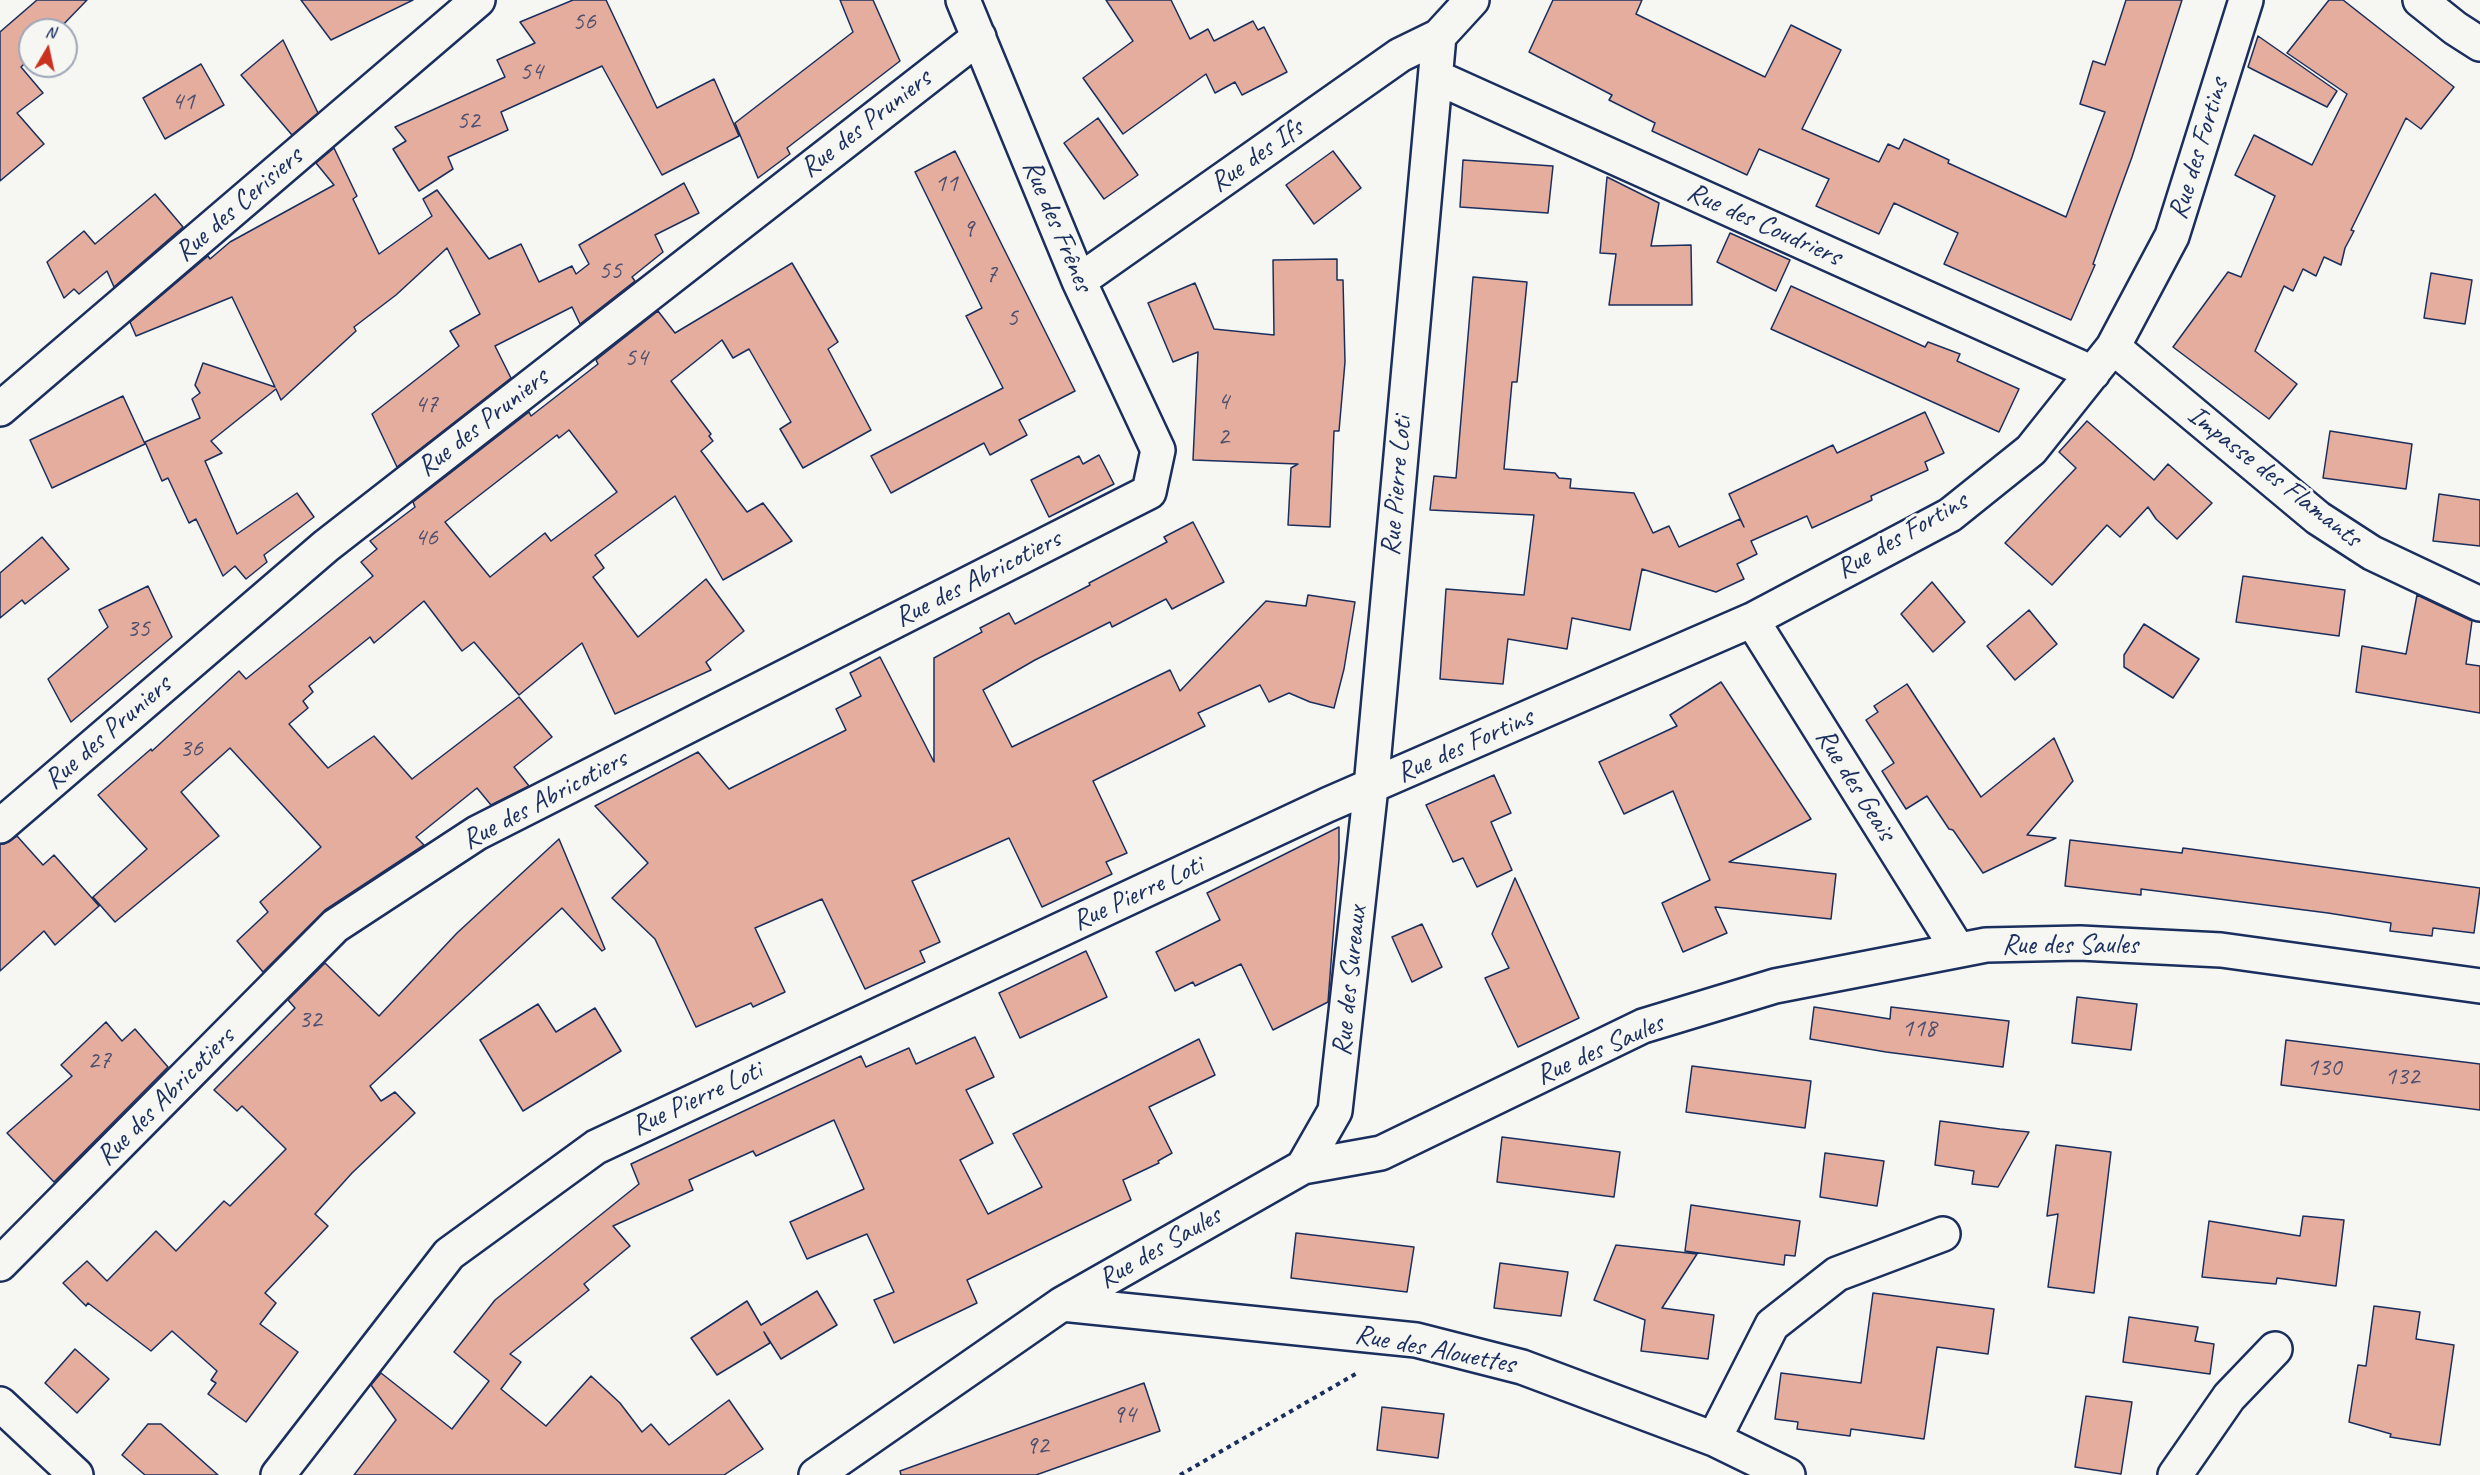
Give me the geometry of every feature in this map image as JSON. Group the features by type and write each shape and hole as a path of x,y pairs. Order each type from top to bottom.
{"street":[{"name":"Rue des Cerisiers","path":"0,409 478,0"},
{"name":"Rue des Frênes","path":"963,0 1079,281 1158,450"},
{"path":"1439,36 1472,0"},
{"name":"Rue des Fortins","path":"1371,787 1752,620 1950,515 2031,450 2113,347 2172,236 2246,0"},
{"path":"2420,0 2455,28 2480,44"},
{"name":"Rue Pierre Loti","path":"278,1475 449,1254 596,1147 1316,810 1371,787 1439,36"},
{"name":"Rue des Ifs","path":"1079,281 1400,55 1439,36"},
{"name":"Rue des Pruniers","path":"0,826 326,546 979,37"},
{"name":"Rue des Coudriers","path":"1436,77 2092,373"},
{"name":"Impasse des Flamants","path":"2113,347 2318,518 2372,553 2480,604"},
{"name":"Rue des Abricotiers","path":"0,1264 335,926 477,833 1149,492 1158,450"},
{"name":"Rue des Geais","path":"1752,620 1958,950"},
{"name":"Rue des Sureaux","path":"1303,1167 1335,1111 1371,787"},
{"name":"Rue des Saules","path":"816,1475 1062,1304 1303,1167 1381,1152 1643,1026 1775,986 1986,945 2080,943 2221,950 2480,986"},
{"path":"1714,1439 1772,1325 1837,1274 1943,1234"},
{"name":"Rue des Alouettes","path":"1062,1304 1416,1340 1522,1366 1714,1439 1788,1475"},
{"path":"2175,1475 2229,1398 2275,1349"},
{"path":"0,1404 76,1475"}],"path":[{"path":"1180,1475 1364,1370"}],"building":[{"path":"37,0 87,0 70,18 18,18 18,78 30,78 43,93 17,113 44,144 0,181 0,32"},
{"path":"301,0 413,0 331,40"},
{"path":"573,0 606,0 657,108 714,79 739,136 662,175 602,66 501,112 508,130 448,157 453,169 419,191 393,149 406,141 395,127 505,77 497,60 535,43 520,22"},
{"path":"840,0 873,0 900,61 787,148 790,154 758,178 735,123 853,32"},
{"path":"1106,0 1171,0 1190,39 1208,29 1214,41 1253,21 1258,30 1264,27 1287,72 1242,95 1235,82 1215,93 1206,74 1123,134 1083,78 1133,41"},
{"path":"1553,0 1642,0 1636,14 1765,77 1791,25 1841,50 1802,129 1879,162 1888,144 1899,149 1904,139 1949,160 1948,163 2066,217 2105,112 2080,104 2093,61 2105,65 2126,0 2182,0 2132,157 2093,264 2095,265 2071,320 1944,264 1958,233 1894,203 1879,234 1816,206 1829,179 1759,149 1747,175 1652,131 1655,123 1609,100 1612,95 1529,52"},
{"path":"2329,0 2343,0 2454,87 2421,129 2406,118 2351,230 2354,231 2345,248 2341,265 2324,257 2316,276 2303,269 2293,291 2284,286 2255,351 2297,384 2269,419 2173,347 2228,272 2241,277 2275,196 2235,175 2254,135 2312,165 2347,94 2287,53"},
{"path":"2258,36 2337,91 2327,107 2248,67"},
{"path":"283,40 318,113 292,135 241,75"},
{"path":"201,64 224,105 165,139 143,98"},
{"path":"1098,118 1138,175 1104,199 1064,143"},
{"path":"334,148 357,196 353,199 379,254 432,216 423,199 437,190 489,259 521,244 539,282 572,266 576,274 589,264 579,245 684,183 699,213 655,235 663,252 632,277 635,281 580,324 572,307 495,346 511,378 397,467 372,414 459,346 450,331 480,314 447,248 396,295 354,327 356,331 281,400 276,389 211,441 222,453 205,461 237,534 297,493 314,517 264,555 267,562 246,579 235,566 223,576 196,519 189,523 168,478 162,481 145,442 200,418 192,399 200,393 195,385 203,363 275,387 232,297 136,336 130,322 208,256 210,259 230,242 334,185 316,163"},
{"path":"955,151 1075,391 1019,420 1027,435 990,455 984,443 891,493 871,456 1003,388 966,316 982,308 915,172"},
{"path":"1333,151 1361,188 1314,224 1286,185"},
{"path":"1463,160 1553,166 1548,213 1460,207"},
{"path":"1607,177 1659,203 1651,246 1691,245 1692,305 1609,305 1616,254 1600,253"},
{"path":"155,194 183,227 114,287 107,271 79,294 74,289 64,298 47,262 84,231 95,244"},
{"path":"1730,233 1790,260 1776,291 1717,262"},
{"path":"1337,259 1337,280 1343,280 1345,362 1339,431 1334,431 1330,527 1288,525 1291,468 1298,464 1193,460 1198,352 1173,362 1148,303 1195,283 1214,329 1274,335 1273,260"},
{"path":"792,263 838,342 828,349 871,430 803,468 780,429 791,422 749,349 733,358 722,340 671,381 711,434 709,436 713,441 701,451 747,512 763,503 792,541 723,580 675,496 595,555 604,568 593,577 638,637 706,579 744,631 706,662 711,670 615,714 582,643 519,695 474,642 462,651 424,601 374,643 370,637 309,686 313,692 303,701 308,708 289,724 328,768 374,736 412,779 519,697 552,737 514,767 529,786 491,805 477,788 416,837 424,845 325,910 263,972 237,941 268,912 260,902 321,847 230,748 181,792 219,836 115,922 93,897 147,849 98,795 151,749 152,751 239,671 246,679 373,576 361,562 377,549 370,541 415,507 413,502 529,412 531,416 598,364 596,360 658,311 675,333","holes":["569,430 617,492 551,541 545,533 490,577 445,522 557,435 559,438"]},
{"path":"2431,273 2472,280 2465,324 2424,318"},
{"path":"1473,277 1527,282 1517,382 1512,382 1504,469 1555,473 1559,478 1571,479 1570,488 1634,493 1653,533 1669,526 1679,547 1740,519 1744,527 1729,494 1833,445 1837,453 1925,412 1944,453 1925,462 1928,470 1871,496 1872,500 1812,528 1807,516 1751,541 1757,554 1737,564 1744,579 1716,592 1642,569 1630,630 1572,618 1567,649 1508,639 1503,684 1440,679 1446,589 1524,595 1534,515 1430,510 1434,476 1456,478"},
{"path":"1791,286 1925,347 1928,342 1960,354 1957,361 2019,389 1999,432 1771,329"},
{"path":"123,396 145,444 52,488 30,440"},
{"path":"2087,421 2154,480 2168,464 2212,503 2177,539 2156,519 2148,507 2120,537 2107,525 2052,585 2005,543 2076,468 2059,452"},
{"path":"2330,431 2412,444 2406,489 2323,478"},
{"path":"1099,455 1114,484 1049,517 1031,480 1079,456 1083,464"},
{"path":"2439,494 2480,500 2480,546 2433,541"},
{"path":"1193,522 1224,582 1172,609 1166,599 1112,627 1110,622 1035,660 983,690 1012,747 1170,670 1180,691 1266,601 1306,606 1308,595 1355,602 1344,669 1334,708 1310,702 1289,693 1269,702 1260,685 1198,713 1205,726 1093,781 1127,853 1106,862 1112,874 1042,907 1009,838 912,881 940,942 920,951 925,962 865,989 822,899 755,928 785,992 753,1007 751,1003 696,1027 655,939 612,898 648,863 595,806 698,752 729,789 846,730 836,709 861,696 850,673 880,657 934,762 934,658 982,632 980,628 1009,613 1015,624 1090,585 1089,583 1167,542 1164,537"},
{"path":"42,537 69,569 25,604 22,600 0,618 0,573"},
{"path":"2243,576 2345,590 2339,636 2236,622"},
{"path":"1932,582 1965,622 1933,652 1901,614"},
{"path":"148,586 172,637 71,722 48,679 108,627 99,610"},
{"path":"2417,595 2472,621 2466,664 2480,666 2480,713 2356,692 2362,646 2406,654"},
{"path":"2029,610 2057,644 2015,680 1987,646"},
{"path":"2144,624 2199,659 2173,698 2124,667 2124,655"},
{"path":"1721,682 1811,819 1729,862 1836,874 1831,919 1715,907 1727,933 1683,952 1662,903 1710,880 1673,791 1624,814 1599,762 1677,726 1670,715"},
{"path":"1907,684 1981,797 2054,738 2073,781 2027,835 2056,838 1983,873 1927,796 1906,809 1882,771 1894,763 1866,720 1878,712 1874,706"},
{"path":"1494,775 1511,813 1491,822 1512,870 1477,887 1463,858 1453,862 1426,805"},
{"path":"1339,827 1339,859 1328,1002 1273,1030 1241,964 1195,986 1193,982 1175,991 1156,952 1220,920 1207,893"},
{"path":"17,836 43,865 54,855 99,906 55,945 44,931 0,971 0,844"},
{"path":"559,839 605,949 602,951 562,908 370,1086 381,1101 395,1092 415,1113 352,1173 315,1214 328,1226 265,1293 276,1303 260,1324 298,1352 246,1422 208,1394 216,1383 211,1380 217,1371 172,1331 151,1351 88,1303 86,1306 63,1283 87,1261 107,1281 156,1231 176,1251 224,1201 230,1206 286,1149 242,1106 237,1111 214,1090 295,1008 288,1000 325,963 379,1016 457,933"},
{"path":"2070,840 2182,853 2183,848 2480,888 2474,933 2433,928 2432,936 2390,931 2391,923 2328,913 2141,889 2141,895 2065,886"},
{"path":"1515,878 1579,1018 1518,1047 1485,978 1509,968 1492,934"},
{"path":"1422,924 1442,967 1412,982 1392,937"},
{"path":"1086,951 1107,997 1020,1038 999,993"},
{"path":"2077,997 2137,1004 2131,1050 2072,1043"},
{"path":"538,1004 556,1032 595,1008 621,1051 523,1111 480,1040"},
{"path":"1814,1007 1890,1019 1891,1007 2009,1021 2003,1067 1886,1052 1810,1039"},
{"path":"106,1022 122,1041 135,1029 168,1067 54,1182 7,1133 72,1076 61,1065"},
{"path":"975,1037 994,1077 966,1090 993,1143 960,1160 988,1214 1042,1187 1013,1134 1199,1039 1215,1075 1149,1107 1172,1153 1158,1161 1159,1163 1123,1180 1131,1200 967,1280 977,1303 894,1343 874,1300 894,1292 867,1234 807,1259 790,1222 864,1189 834,1120 756,1156 753,1151 689,1180 693,1190 613,1226 630,1246 584,1284 589,1290 510,1354 521,1362 501,1389 546,1426 591,1376 620,1403 642,1432 651,1424 669,1445 729,1400 763,1449 724,1475 354,1475 396,1420 371,1385 381,1373 452,1429 489,1381 454,1352 495,1300 639,1184 631,1164 861,1056 866,1067 909,1048 916,1064"},
{"path":"2286,1040 2480,1064 2480,1110 2281,1085"},
{"path":"1692,1066 1811,1081 1805,1128 1686,1112"},
{"path":"1940,1121 2029,1132 1998,1187 1972,1184 1974,1171 1935,1165"},
{"path":"1502,1137 1620,1152 1614,1197 1497,1182"},
{"path":"2056,1145 2111,1152 2094,1293 2048,1287 2058,1214 2047,1216"},
{"path":"1825,1153 1884,1161 1877,1206 1820,1197"},
{"path":"1691,1205 1800,1221 1795,1256 1785,1255 1784,1265 1685,1251"},
{"path":"2303,1216 2344,1220 2336,1286 2277,1278 2276,1284 2202,1277 2209,1221 2300,1236"},
{"path":"1296,1233 1414,1247 1407,1292 1291,1278"},
{"path":"1616,1245 1697,1254 1662,1308 1714,1315 1708,1359 1641,1351 1645,1320 1594,1300"},
{"path":"1500,1263 1568,1272 1561,1316 1494,1308"},
{"path":"817,1291 837,1325 781,1359 764,1332 770,1343 717,1375 691,1338 747,1301 761,1325"},
{"path":"1873,1293 1994,1309 1988,1354 1937,1347 1924,1439 1851,1429 1850,1436 1797,1429 1798,1422 1775,1419 1781,1373 1861,1383"},
{"path":"2374,1306 2420,1312 2416,1339 2454,1345 2440,1445 2390,1437 2391,1434 2349,1422 2358,1365 2366,1366"},
{"path":"2129,1317 2198,1327 2195,1341 2214,1344 2210,1374 2123,1362"},
{"path":"75,1349 109,1379 77,1413 45,1383"},
{"path":"1144,1383 1160,1431 1036,1475 901,1475 900,1471"},
{"path":"2086,1396 2132,1402 2121,1474 2075,1467"},
{"path":"1382,1407 1444,1414 1438,1458 1377,1450"},
{"path":"148,1424 161,1424 218,1475 145,1475 122,1455"}]}
